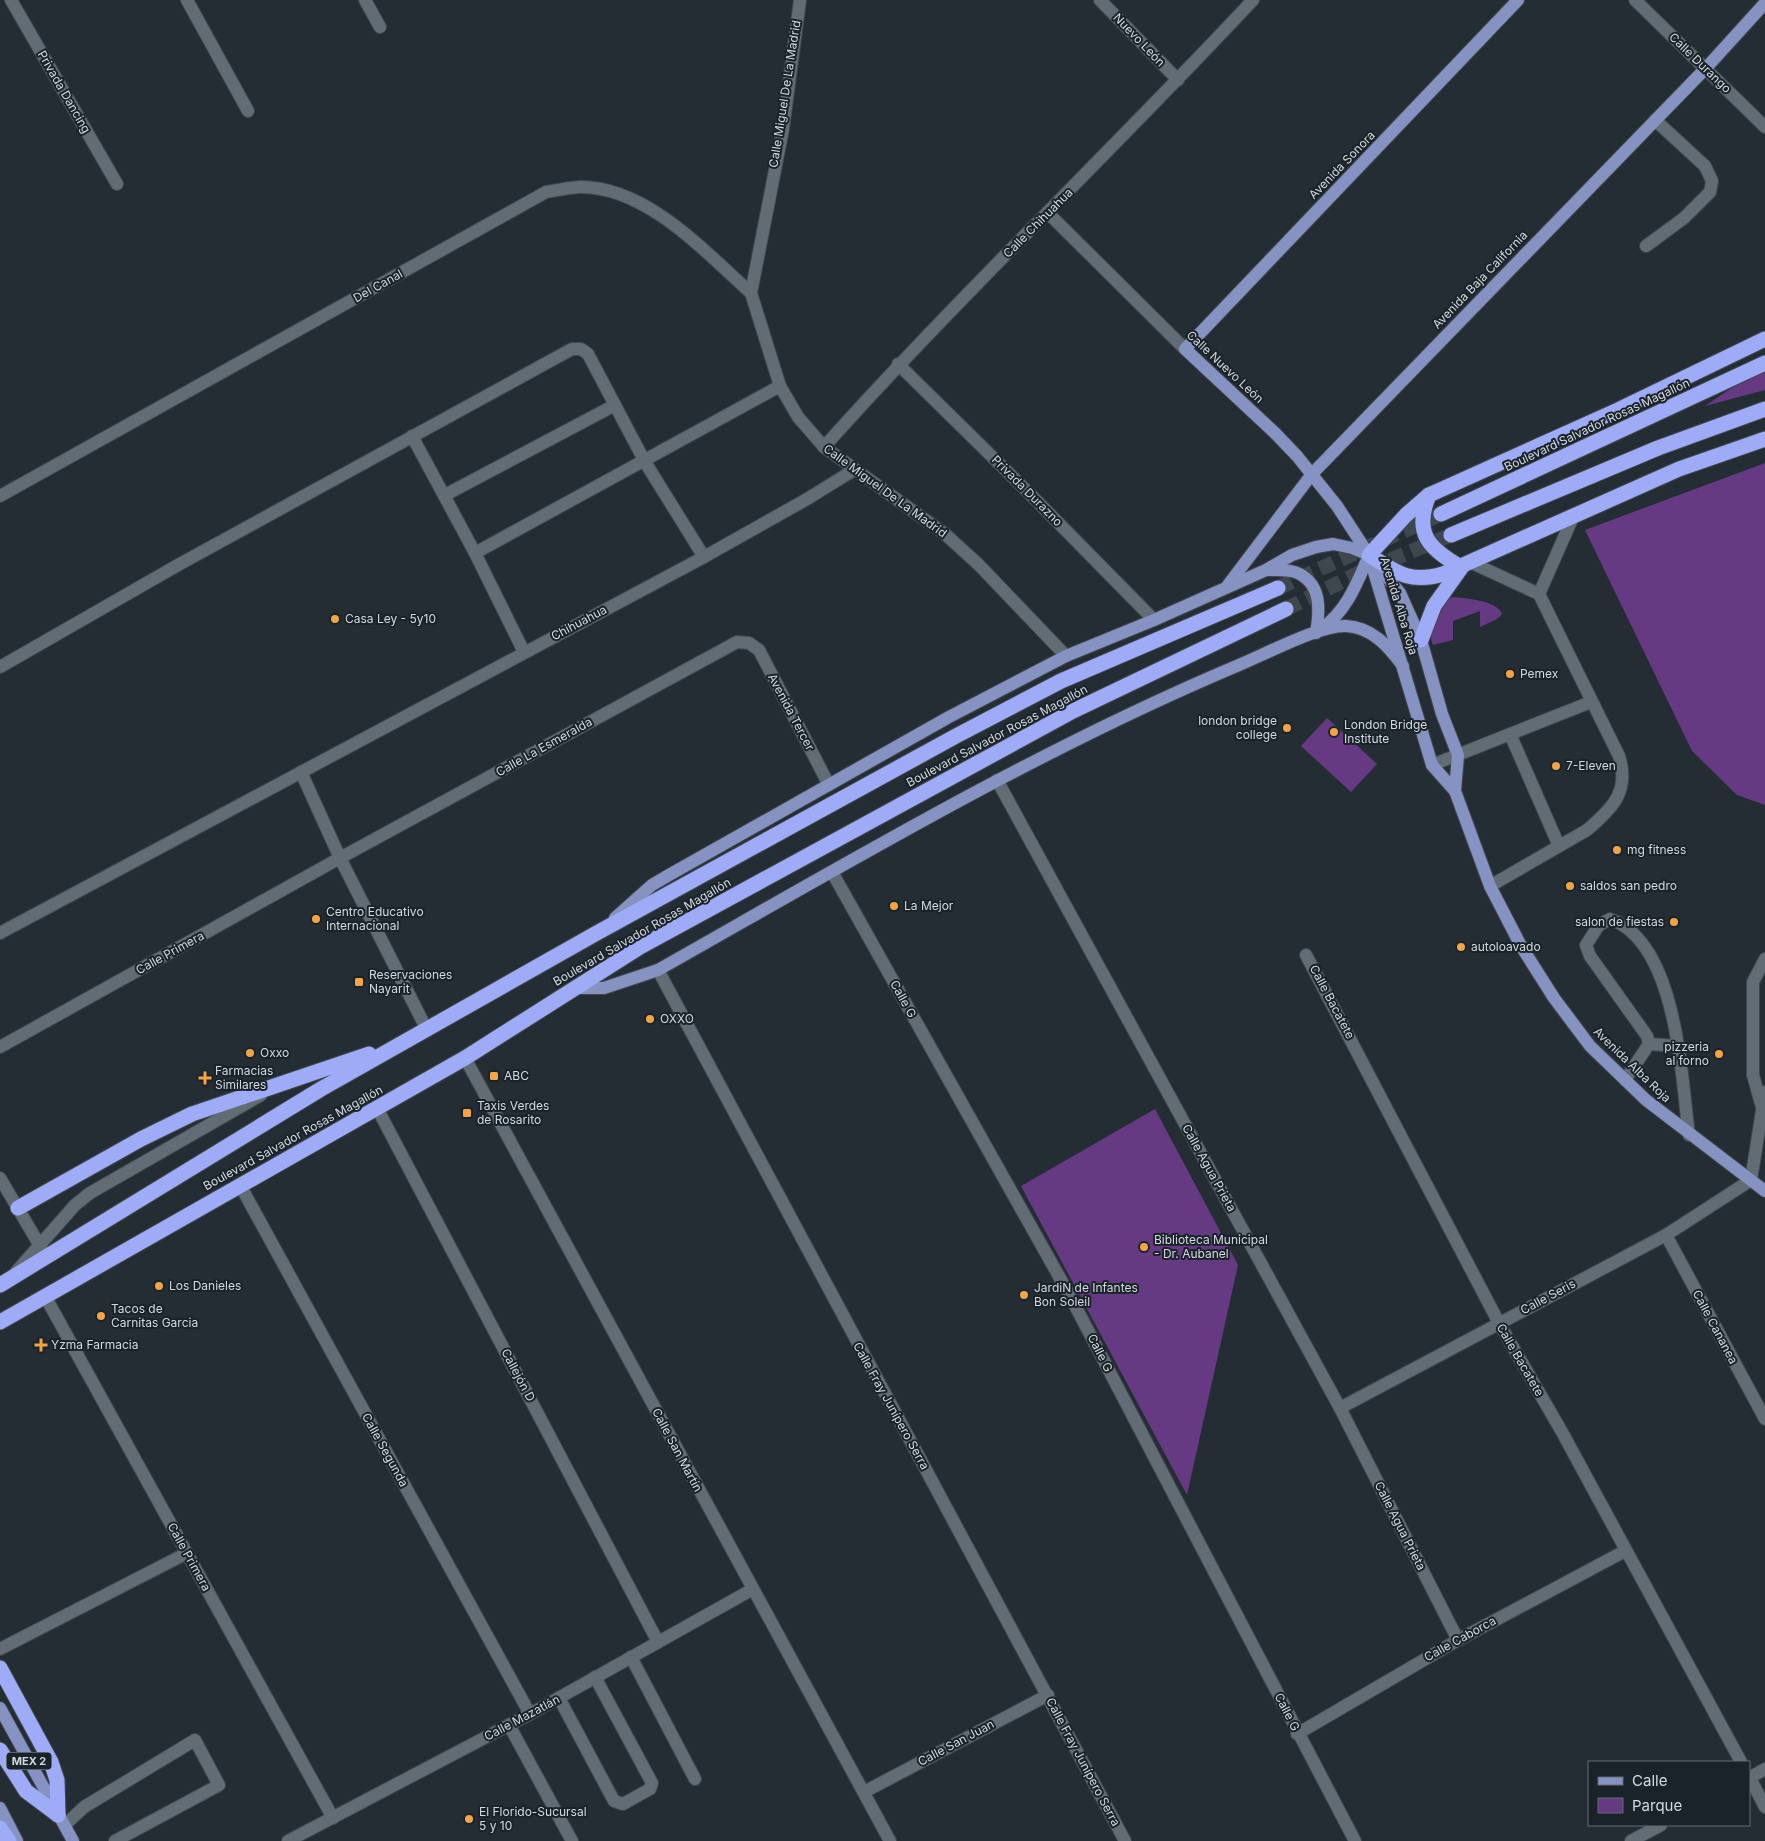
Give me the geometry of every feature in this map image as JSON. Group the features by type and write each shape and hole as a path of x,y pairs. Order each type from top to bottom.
{"highway":[{"path":"1765,339 1618,410 1430,495 1406,515 1369,555 1396,572 1412,578 1427,578 1466,565 1679,469 1765,439"},
{"name":"Boulevard Salvador Rosas Magallón","path":"1441,514 1765,363"},
{"path":"1451,535 1658,448 1765,409"},
{"path":"1430,495 1424,508 1422,523 1424,536 1433,549 1466,565"},
{"path":"1421,640 1434,606 1466,565"},
{"name":"Boulevard Salvador Rosas Magallón","path":"4,1283 43,1251 321,1089 595,934 1061,681 1278,588"},
{"name":"Boulevard Salvador Rosas Magallón","path":"0,1322 465,1058 640,947 1073,710 1286,609"},
{"path":"18,1208 141,1139 181,1120 406,1041"},
{"path":"0,1668 51,1762 57,1780 61,1820"},
{"path":"0,1750 26,1791 61,1820"},
{"path":"0,1828 9,1841"}],"main road":[{"name":"Avenida Sonora","path":"1185,349 1518,0"},
{"name":"Avenida Baja California","path":"1227,586 1312,474 1706,68 1765,3"},
{"name":"Calle Nuevo León","path":"1185,349 1276,433 1312,474 1348,521 1369,555"},
{"path":"595,934 652,886 669,875 949,718 1066,656 1154,620 1266,570 1292,555 1316,547 1333,544 1352,548 1369,555 1352,593 1340,612 1316,633"},
{"name":"Avenida Alba Roja","path":"1369,555 1400,593 1421,640 1442,714 1458,755 1455,791"},
{"name":"Avenida Alba Roja","path":"1369,555 1432,765 1455,791 1490,886 1521,946 1554,998 1590,1046 1625,1080 1689,1135 1765,1192"},
{"path":"1266,570 1294,571 1306,577 1318,600 1320,611 1316,633"},
{"path":"573,988 604,988 658,970 997,780 1154,701 1316,633 1330,628 1346,626 1358,628 1381,640 1403,666"},
{"name":"MEX 2","path":"0,1708 73,1841"},
{"path":"0,1808 17,1841"}],"street":[{"name":"Privada Dancing","path":"11,0 117,184"},
{"path":"187,0 248,112"},
{"path":"365,0 380,27"},
{"name":"Calle Miguel De La Madrid","path":"800,0 782,129 751,292 780,386 798,416 824,447 854,470 898,498 945,534 979,565 1066,656"},
{"name":"Nuevo León","path":"1100,0 1178,80"},
{"name":"Calle Chihuahua","path":"824,447 898,364 1178,80 1253,0"},
{"name":"Calle Durango","path":"1635,0 1765,127"},
{"path":"1646,246 1684,218 1710,192 1712,181 1705,166 1655,120"},
{"name":"Del Canal","path":"0,496 546,192 581,187 612,192 640,203 680,229 751,292"},
{"name":"Calle Nuevo León","path":"1048,213 1185,349"},
{"path":"0,667 178,565 572,349 581,349 588,354 645,462 704,557"},
{"name":"Privada Durazno","path":"898,364 1154,620"},
{"path":"475,554 780,386"},
{"path":"444,496 615,405"},
{"path":"412,436 475,554 524,652"},
{"name":"Chihuahua","path":"0,933 704,557 807,499 854,470"},
{"path":"1539,594 1574,517"},
{"path":"1466,565 1539,594 1624,772 1622,788 1614,803 1587,830 1490,886"},
{"name":"Calle La Esmeralda","path":"340,858 737,642 749,643"},
{"name":"Avenida Tercer","path":"749,643 759,650 829,785"},
{"path":"1432,765 1591,702"},
{"path":"1510,734 1559,846"},
{"path":"301,772 340,858 427,1030"},
{"name":"Calle Agua Prieta","path":"997,780 1340,1408 1458,1640"},
{"name":"Calle Primera","path":"0,1048 340,858"},
{"name":"Calle G","path":"832,872 1070,1296 1355,1841"},
{"path":"1625,1080 1649,1044 1647,1036 1590,956 1586,945 1599,925 1610,919 1632,930 1656,966 1666,992 1677,1046 1689,1135"},
{"name":"Calle Bacatete","path":"1306,955 1498,1323 1562,1432 1740,1761"},
{"path":"1751,1180 1763,1098 1753,1075 1753,982 1765,960"},
{"name":"Calle Fray Junípero Serra","path":"658,970 1125,1841"},
{"path":"1649,1044 1677,1046"},
{"name":"Calle San Martín","path":"465,1058 890,1841"},
{"path":"0,1178 43,1251 76,1206 90,1193 280,1084"},
{"name":"Callejón D","path":"377,1108 658,1642"},
{"name":"Calle Seris","path":"1340,1408 1666,1235 1751,1180"},
{"name":"Calle Segunda","path":"240,1185 530,1714"},
{"name":"Calle Cananea","path":"1666,1235 1765,1419"},
{"name":"Calle Primera","path":"45,1296 333,1818"},
{"name":"Calle Caborca","path":"1298,1734 1458,1640 1625,1551"},
{"path":"0,1649 187,1553"},
{"name":"Calle Mazatlán","path":"288,1841 530,1714 753,1589"},
{"path":"631,1657 696,1779"},
{"path":"559,1698 614,1801 623,1804 650,1789 652,1783 595,1677"},
{"name":"Calle San Juan","path":"864,1792 1048,1695"},
{"path":"509,1725 572,1841"},
{"path":"61,1820 195,1740 219,1785 115,1841"},
{"path":"1750,1776 1765,1769"},
{"path":"1750,1779 1765,1807"},
{"path":"1631,1841 1659,1826"}],"green space":[{"path":"1765,371 1765,390 1705,406 1736,385"},
{"path":"1765,463 1765,805 1737,795 1692,751 1585,530"},
{"path":"1454,597 1488,603 1499,609 1502,614 1497,619 1480,627 1480,611 1453,621 1453,640 1433,645 1431,632 1438,609 1448,599"},
{"path":"1327,718 1377,764 1351,792 1301,746"},
{"path":"1155,1109 1238,1265 1187,1495 1021,1186"}],"tunnel":[{"path":"1278,588 1441,514"},
{"path":"1286,609 1359,573 1451,535"}],"place":[{"name":"Casa Ley - 5y10","path":"335,619"},
{"name":"Pemex","path":"1510,674"},
{"name":"london bridge college","path":"1287,728"},
{"name":"London Bridge Institute","path":"1334,732"},
{"name":"7-Eleven","path":"1556,766"},
{"name":"mg fitness","path":"1617,850"},
{"name":"saldos san pedro","path":"1570,886"},
{"name":"La Mejor","path":"894,906"},
{"name":"Centro Educativo Internacional","path":"316,919"},
{"name":"salon de fiestas","path":"1674,922"},
{"name":"autoloavado","path":"1461,947"},
{"name":"Reservaciones Nayarit","path":"359,982"},
{"name":"OXXO","path":"650,1019"},
{"name":"Oxxo","path":"250,1053"},
{"name":"pizzeria al forno","path":"1719,1054"},
{"name":"ABC","path":"494,1076"},
{"name":"Farmacias Similares","path":"205,1078"},
{"name":"Taxis Verdes de Rosarito","path":"467,1113"},
{"name":"Biblioteca Municipal - Dr. Aubanel","path":"1144,1247"},
{"name":"Los Danieles","path":"159,1286"},
{"name":"JardiN de Infantes Bon Soleil","path":"1024,1295"},
{"name":"Tacos de Carnitas Garcia","path":"101,1316"},
{"name":"Yzma Farmacia","path":"41,1345"},
{"name":"El Florido-Sucursal 5 y 10","path":"469,1819"}]}
